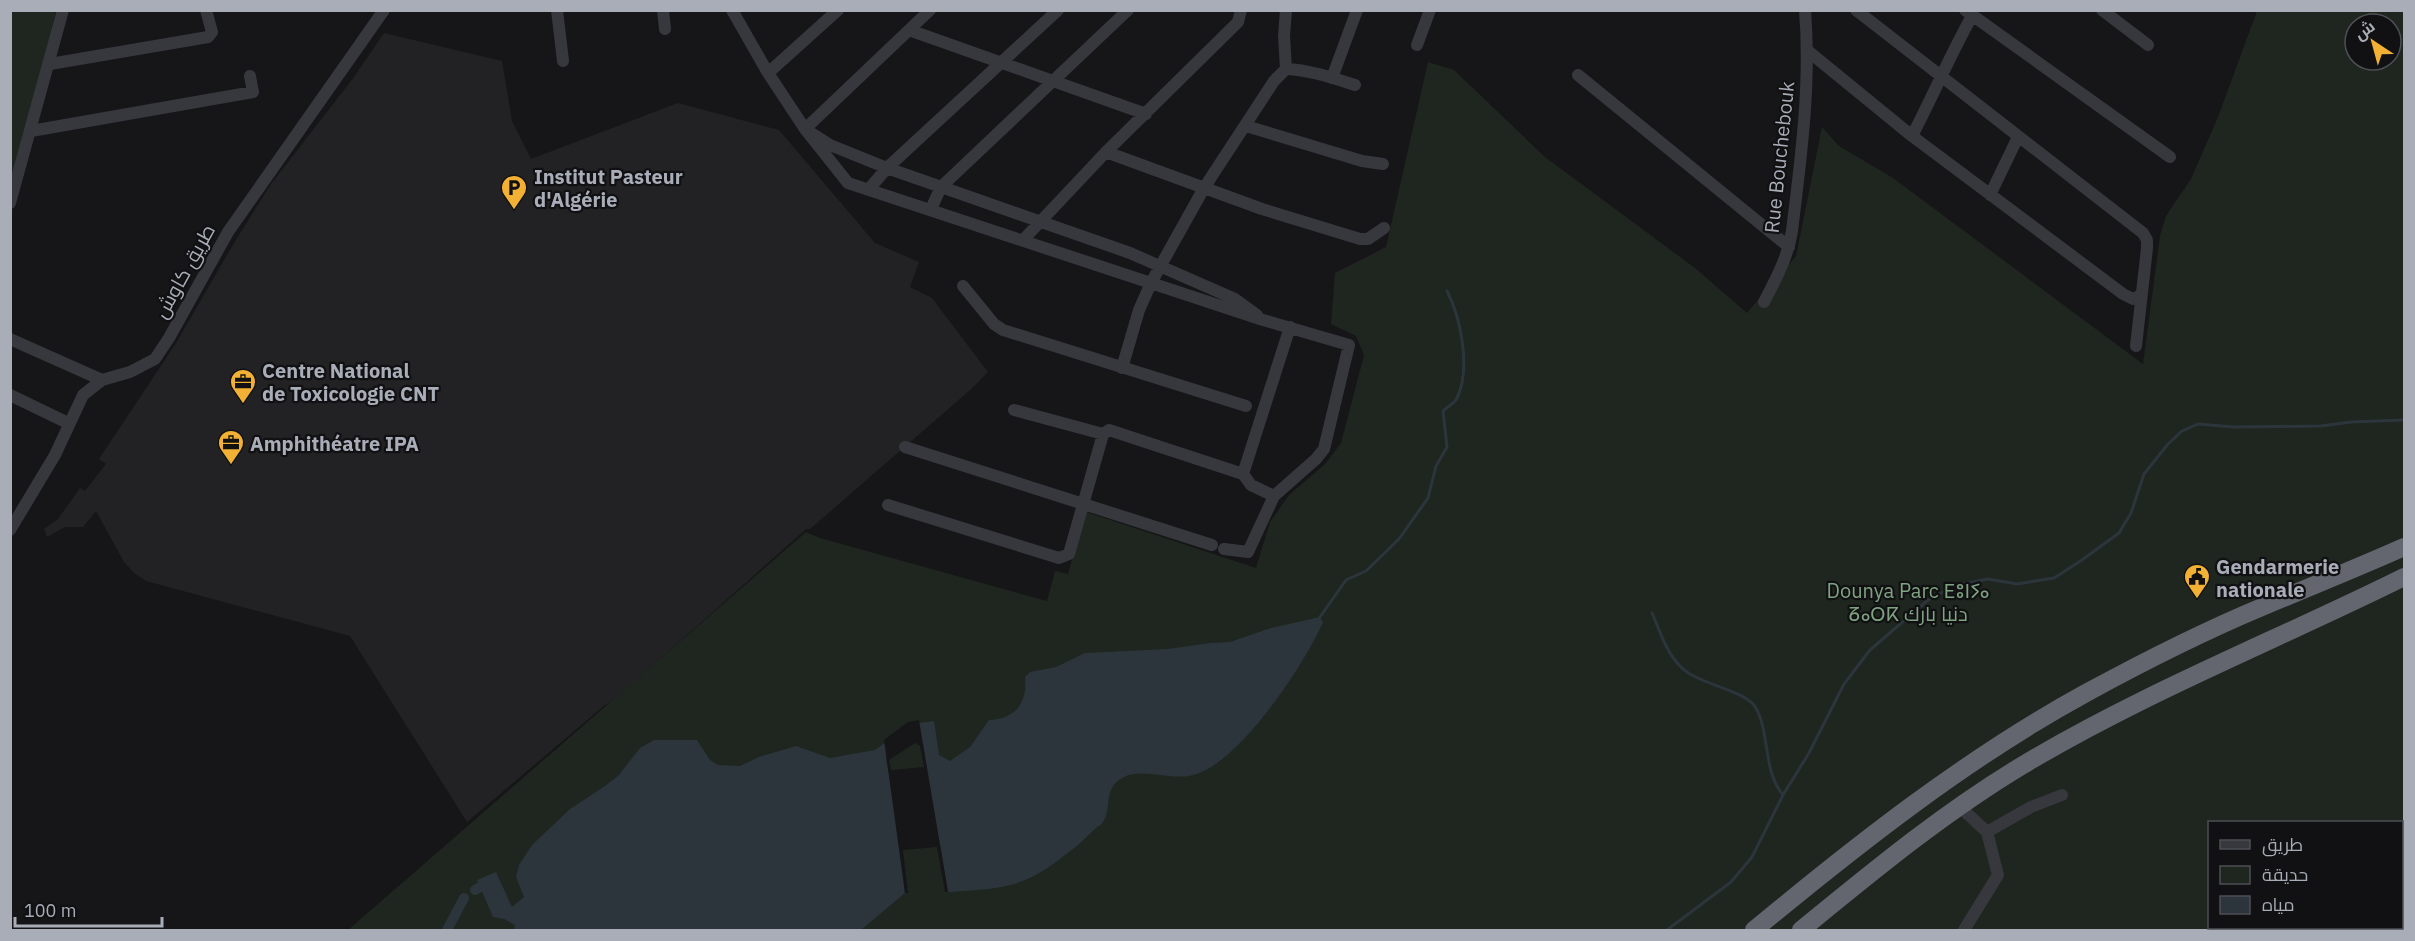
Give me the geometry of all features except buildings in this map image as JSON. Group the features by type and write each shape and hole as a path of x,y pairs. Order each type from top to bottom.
{"highway":[{"path":"1754,930 1841,859 1966,766 2085,693 2261,607 2404,548"},
{"path":"1801,930 1906,845 2020,766 2152,694 2404,577"}],"street":[{"path":"10,203 63,10"},
{"path":"50,64 208,37 212,32 206,10"},
{"name":"طريق كاوش","path":"13,521 55,455 82,395 102,380 130,372 155,359 228,232 384,10"},
{"path":"557,10 563,62"},
{"path":"663,10 665,28"},
{"path":"732,10 768,73 805,129 848,183 1263,320 1347,343 1350,348 1324,449 1316,459 1274,496 1248,552 1224,549"},
{"path":"768,73 838,10"},
{"path":"912,10 912,27"},
{"path":"805,129 930,10"},
{"path":"869,189 887,168 1058,10"},
{"path":"932,209 941,187 1128,10"},
{"path":"1023,240 1106,152 1238,22 1241,10"},
{"path":"1122,368 1139,310 1151,283 1204,189 1274,81 1286,69 1284,36 1286,10"},
{"path":"1332,78 1357,10"},
{"path":"1417,45 1430,10"},
{"name":"Rue Bouchebouk","path":"1764,302 1789,247 1805,128 1808,51 1805,10"},
{"path":"1856,10 2142,233 2147,240 2147,248 2136,346"},
{"path":"2102,10 2148,45"},
{"path":"1912,136 1942,79 1969,13 2170,157"},
{"path":"912,27 1001,64 1146,114"},
{"path":"1808,51 1912,136 2123,294 2133,299 2141,294"},
{"path":"1286,69 1332,78 1355,86"},
{"path":"1578,75 1789,247"},
{"path":"31,131 253,92 250,76"},
{"path":"1246,126 1362,161 1383,164"},
{"path":"805,129 830,145 887,168 1130,253 1235,299 1263,320"},
{"path":"1990,195 2018,136"},
{"path":"1106,152 1262,209 1360,238 1368,239 1383,228"},
{"path":"963,286 994,324 1003,330 1246,406"},
{"path":"1243,474 1290,327"},
{"path":"10,339 102,380"},
{"path":"10,395 68,423"},
{"path":"1014,410 1103,434"},
{"path":"888,505 1059,558 1069,554 1103,434 1109,430 1243,474 1251,485 1274,496"},
{"path":"904,447 1212,545"},
{"path":"1987,832 2031,807 2062,795"},
{"path":"1960,807 1987,832 1998,875 1964,930"}],"shaded area":[{"name":"Institut Pasteur d'Algérie","path":"384,33 502,61 512,121 531,159 678,103 779,130 875,243 919,262 910,287 932,298 988,372 810,529 806,529 613,701 605,705 467,822 350,636 146,581 124,562 96,511 83,527 65,527 47,537 44,529 58,519 80,488 85,491 106,464 99,459 176,343 271,184 354,77"}],"green space":[{"path":"11,11 56,11 29,121 11,180"},
{"name":"Dounya Parc ⴹⵓⵏⵢⴰ ⵒⴰⵔⴽ دنيا بارك","path":"2257,11 2404,11 2404,930 348,930 806,532 820,538 1047,601 1055,571 1068,574 1086,512 1256,568 1270,522 1289,495 1325,464 1341,443 1364,355 1356,336 1331,324 1335,273 1386,247 1428,62 1454,70 1545,157 1695,268 1747,313 1796,256 1822,127 1839,146 1893,178 2143,364 2160,236 2166,216 2191,179 2218,117"}],"water":[{"path":"1320,617 1323,622 1285,687 1247,735 1227,755 1208,769 1189,776 1140,773 1126,776 1118,781 1110,792 1106,816 1101,824 1053,864 1026,880 999,887 948,892 940,844 900,847 905,893 861,930 514,930 515,925 504,919 493,917 477,880 496,872 512,907 524,897 516,877 519,865 532,845 570,809 618,776 640,748 654,740 697,740 710,760 718,765 740,766 759,757 796,746 830,758 875,750 910,724 934,721 939,755 950,761 970,747 989,720 1006,717 1018,708 1024,695 1025,677 1030,672 1056,667 1085,653 1168,649 1230,642 1271,628","holes":["915,740 923,744 927,770 889,773 886,759"]}],"pier":[{"path":"919,720 948,892 945,892 937,847 903,850 908,893 905,893 884,740 908,722","holes":["915,743 920,746 924,767 891,770 889,760"]}],"waterway":[{"path":"1320,617 1346,580 1366,571 1399,539 1428,498 1436,466 1447,447 1443,411 1457,398 1463,373 1463,344 1447,291"},
{"path":"1667,930 1731,882 1752,857 1844,684 1870,650 1928,600 1957,585 1988,579 2017,584 2054,578 2082,560 2119,533 2131,513 2144,474 2168,444 2182,431 2198,424 2233,427 2321,426 2351,422 2404,420"},
{"path":"1652,613 1667,648 1680,666 1698,678 1742,696 1756,708 1763,729 1772,775 1783,795"},
{"path":"475,890 480,887"},
{"path":"447,930 464,898"}],"place":[{"name":"Institut Pasteur d'Algérie","path":"514,211"},
{"name":"Centre National de Toxicologie CNT","path":"243,405"},
{"name":"Amphithéatre IPA","path":"231,466"},
{"name":"Gendarmerie nationale","path":"2197,600"}]}
